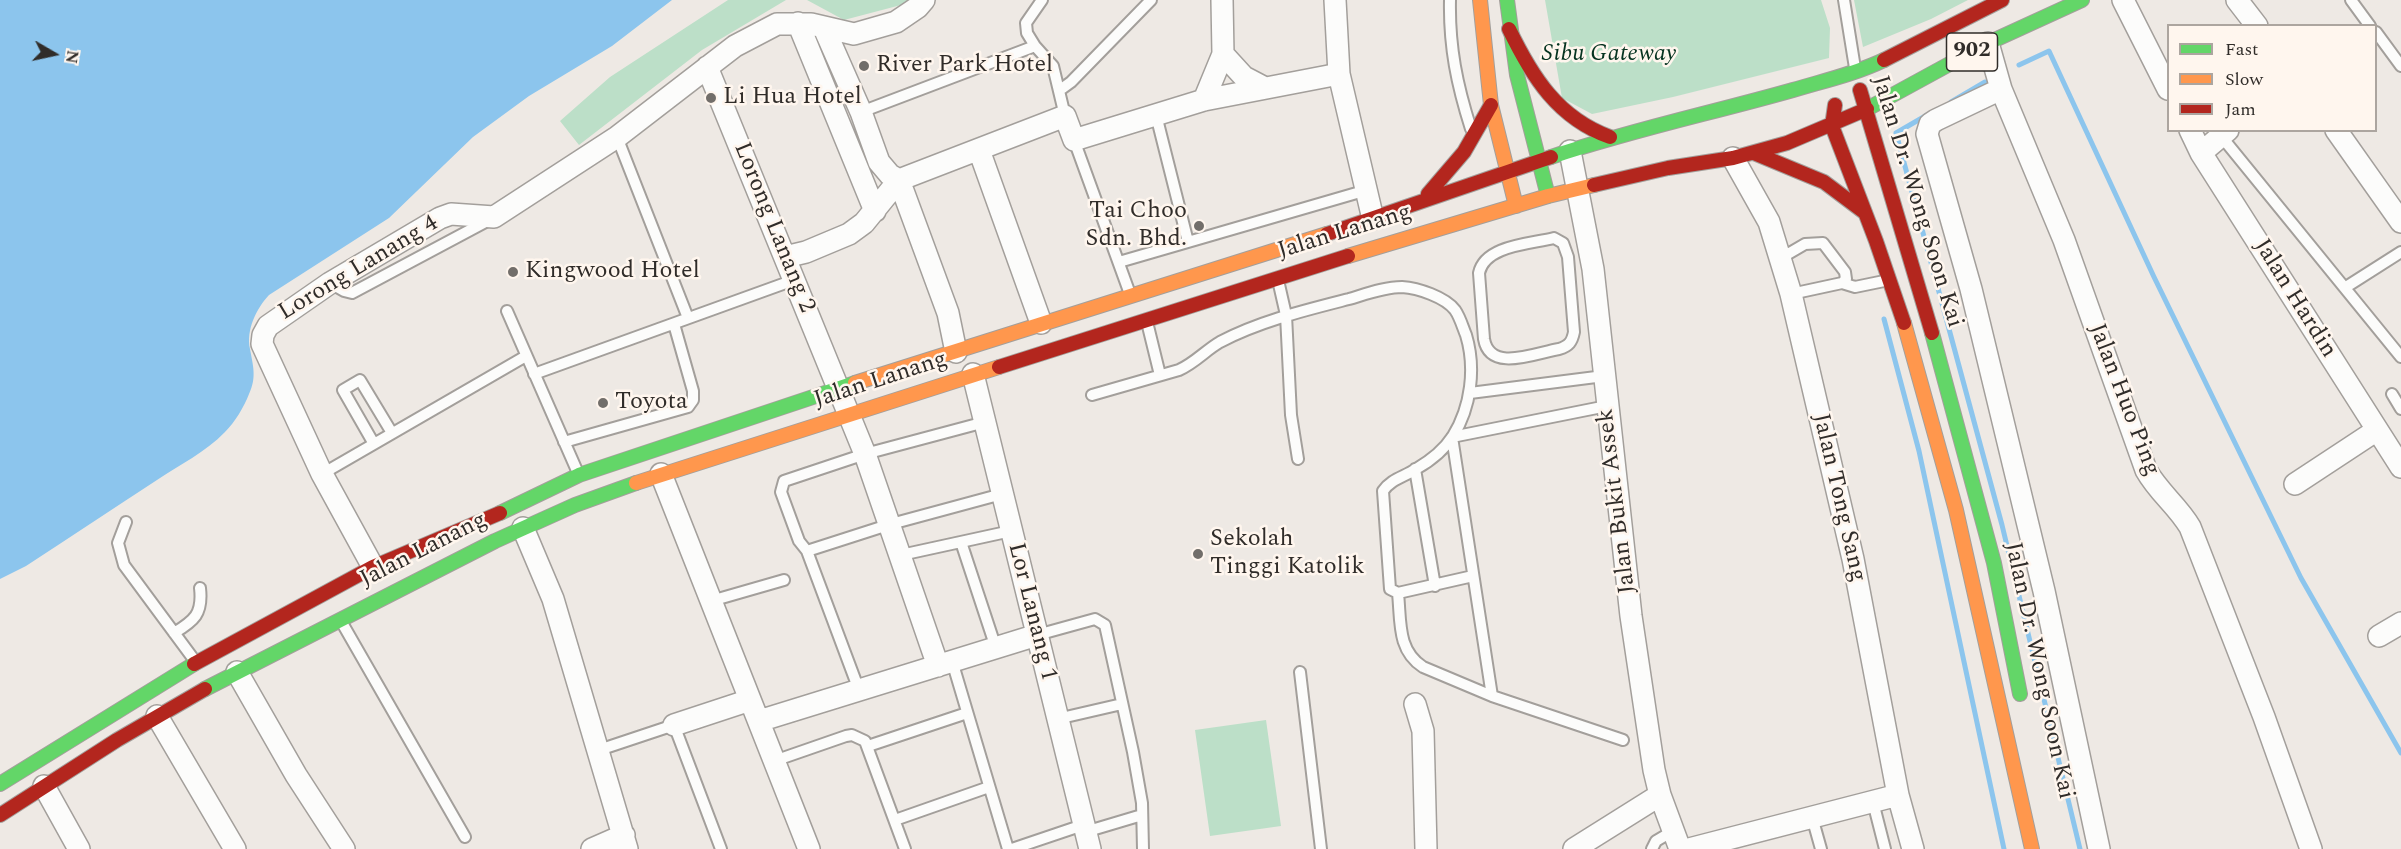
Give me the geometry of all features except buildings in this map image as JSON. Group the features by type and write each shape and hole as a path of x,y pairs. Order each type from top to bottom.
{"main road":[{"path":"1480,0 1491,105 1516,206"},
{"path":"1508,0 1509,28 1522,106 1548,196"},
{"name":"902","path":"1761,99 1856,71 2002,0"},
{"name":"902","path":"1832,126 1988,44 2082,0"},
{"path":"1509,28 1530,72 1549,96 1584,126 1610,137"},
{"name":"Jalan Dr. Wong Soon Kai","path":"1856,71 1829,110 1832,126 1889,280 1925,396 1999,696 2032,849"},
{"name":"Jalan Dr. Wong Soon Kai","path":"1856,71 1908,245 1966,454 1994,563 2023,709"},
{"path":"1761,99 1792,105"},
{"name":"Jalan Lanang","path":"0,784 195,662 373,567 494,516 693,421 839,388 1373,219 1423,199 1610,137 1761,99"},
{"path":"1423,199 1448,176 1491,105"},
{"path":"1829,110 1866,110"},
{"name":"Jalan Lanang","path":"0,815 157,716 237,672 523,528 597,495 1278,277 1548,196 1668,168 1754,153 1832,126"},
{"path":"1754,153 1824,182 1864,212"}],"street":[{"path":"798,23 854,34 896,22 924,0"},
{"path":"1204,100 1223,54 1222,0"},
{"path":"1335,0 1339,74 1373,219"},
{"path":"2123,0 2167,84"},
{"path":"2237,0 2255,24"},
{"path":"798,23 875,211"},
{"name":"Lorong Lanang 4","path":"373,567 322,474 262,344 263,335 276,319 330,283 440,218 451,214 494,217 617,136 707,67 752,36 777,24 798,23"},
{"path":"824,28 861,112 879,162 890,175 899,180 948,313 956,352"},
{"name":"Jalan Huo Ping","path":"1988,44 2001,88 2064,240 2146,470 2155,486 2190,526 2264,717 2311,849"},
{"path":"1223,54 1244,77 1264,88"},
{"name":"Lorong Lanang 2","path":"707,67 850,414 901,555 945,663"},
{"path":"785,257 815,249 849,234 864,223 899,180 1065,116 1074,140 1204,100 1339,74"},
{"path":"2001,88 1936,120 1930,124 1927,134 1971,289 2044,591 2099,849"},
{"name":"Jalan Hardin","path":"2191,132 2201,153 2399,461"},
{"path":"2337,132 2400,216"},
{"path":"2201,153 2225,133"},
{"path":"979,150 1041,323"},
{"name":"Jalan Bukit Assek","path":"1570,151 1593,269 1631,616 1654,770 1676,840"},
{"name":"Jalan Tong Sang","path":"1733,158 1769,222 1791,294 1853,559 1899,795 1913,849"},
{"name":"Lor Lanang 1","path":"973,374 1086,835"},
{"path":"2295,484 2377,430"},
{"path":"661,474 809,849"},
{"path":"523,528 553,599 626,842 592,849"},
{"path":"2379,636 2401,622"},
{"path":"759,721 1037,635"},
{"path":"237,672 296,775 344,849"},
{"path":"674,725 750,700"},
{"path":"1415,704 1424,731 1426,849"},
{"path":"157,716 236,849"},
{"path":"44,786 79,849"},
{"path":"1574,849 1660,795"},
{"path":"1689,849 1741,842 1812,817 1899,795"}],"lane":[{"path":"1042,0 1026,23 1027,33 1053,66 1065,116"},
{"path":"1060,90 1071,82 1152,0"},
{"path":"1450,0 1449,34 1457,84 1473,138"},
{"path":"1844,0 1856,71"},
{"path":"2351,0 2369,24"},
{"path":"2377,33 2401,66"},
{"path":"861,112 1035,46"},
{"path":"1156,115 1188,242"},
{"path":"2225,133 2401,357"},
{"path":"617,136 688,318"},
{"path":"1074,140 1131,294"},
{"path":"1119,262 1367,190"},
{"path":"1554,238 1563,243 1568,257 1574,332 1572,340 1566,347 1504,360 1493,356 1485,349 1484,339 1479,273 1481,265 1498,251 1554,238"},
{"path":"1781,258 1805,244 1823,243 1845,272 1846,279 1842,283"},
{"path":"2346,287 2401,252"},
{"path":"1278,277 1286,315 1291,415 1298,459"},
{"path":"534,374 794,280"},
{"path":"1791,294 1842,283 1855,287 1889,280"},
{"path":"1092,395 1188,366 1219,343 1286,315 1382,290 1403,287 1443,300 1455,310 1468,345 1470,393 1463,416 1452,437 1439,453 1415,470 1388,483 1383,491 1390,589 1398,593 1473,576"},
{"path":"507,311 579,475"},
{"path":"1147,319 1160,375"},
{"path":"564,442 693,421 693,391 674,324"},
{"path":"1468,345 1484,339"},
{"path":"322,474 526,356"},
{"path":"1470,393 1604,376"},
{"path":"374,444 343,390 360,380 392,433"},
{"path":"2392,394 2401,409"},
{"path":"1452,437 1607,406"},
{"path":"859,690 807,551 799,541 781,492 781,485 784,481 865,454 985,422"},
{"path":"1452,437 1492,696"},
{"path":"1415,470 1435,586"},
{"path":"807,551 891,524 1002,494"},
{"path":"126,522 118,543 124,565 195,662"},
{"path":"901,555 1011,531"},
{"path":"961,542 996,648"},
{"path":"711,601 784,580"},
{"path":"174,633 195,618 201,599 200,588"},
{"path":"1398,593 1404,647 1413,661 1433,673 1492,696 1623,740"},
{"path":"340,619 465,837"},
{"path":"1037,635 1095,619 1102,622 1106,628 1133,752 1142,815 1143,849"},
{"path":"945,663 968,713 1010,849 1086,835 1142,815"},
{"path":"1300,672 1321,849"},
{"path":"1057,719 1122,704"},
{"path":"868,746 968,713"},
{"path":"598,750 674,725 722,849"},
{"path":"774,761 852,735 865,741 905,849"},
{"path":"895,820 989,787"},
{"path":"1873,802 1885,849"},
{"path":"1812,817 1821,849"},
{"path":"1652,849 1656,841 1676,840"}],"green space":[{"path":"728,0 786,0 702,50 579,145 560,121 610,77"},
{"path":"807,0 920,0 844,20"},
{"name":"Sibu Gateway","path":"1545,0 1821,0 1830,28 1829,58 1673,97 1592,114 1562,98"},
{"path":"1854,0 1968,0 1931,19 1863,47"},
{"path":"1266,720 1281,826 1210,836 1195,730"}],"water":[{"path":"0,0 672,0 612,46 529,96 473,137 389,218 269,295 256,313 249,335 254,372 253,382 245,404 225,432 192,458 26,566 0,579"}],"waterway":[{"path":"2019,65 2049,51 2154,277 2301,578 2401,753"},
{"path":"1951,102 1985,82"},
{"path":"1927,115 1896,133 2002,525 2080,849"},
{"path":"1884,319 1919,451 2004,849"}],"traffic: fast":[{"path":"1507,0 1517,75 1548,196"},
{"path":"1867,109 1988,43 2082,0"},
{"path":"1551,157 1611,138 1827,80 1884,60"},
{"path":"1932,333 1994,563 2020,694"},
{"path":"500,513 579,475 855,383"},
{"path":"205,689 495,541 575,505 636,483"},
{"path":"0,784 194,664"}],"traffic: slow":[{"path":"1480,0 1491,105 1516,206"},
{"path":"1348,256 1548,196 1594,185"},
{"path":"855,383 1327,234"},
{"path":"1904,323 1956,510 2032,849"},
{"path":"636,483 999,367"}],"traffic: jam":[{"path":"1884,60 2002,0"},
{"path":"1509,29 1537,79 1561,107 1592,129 1610,137"},
{"path":"1860,90 1932,333"},
{"path":"1428,194 1464,152 1491,105"},
{"path":"1835,105 1832,126 1876,241 1904,323"},
{"path":"1594,185 1668,168 1733,158 1787,143 1867,109"},
{"path":"1754,153 1824,182 1864,212"},
{"path":"1327,234 1551,157"},
{"path":"999,367 1348,256"},
{"path":"194,664 373,567 500,513"},
{"path":"0,815 117,740 205,689"}],"place":[{"name":"River Park Hotel","path":"864,66"},
{"name":"Li Hua Hotel","path":"711,98"},
{"name":"Tai Choo Sdn. Bhd.","path":"1199,226"},
{"name":"Kingwood Hotel","path":"513,272"},
{"name":"Toyota","path":"603,403"},
{"name":"Sekolah Tinggi Katolik","path":"1198,554"}]}
